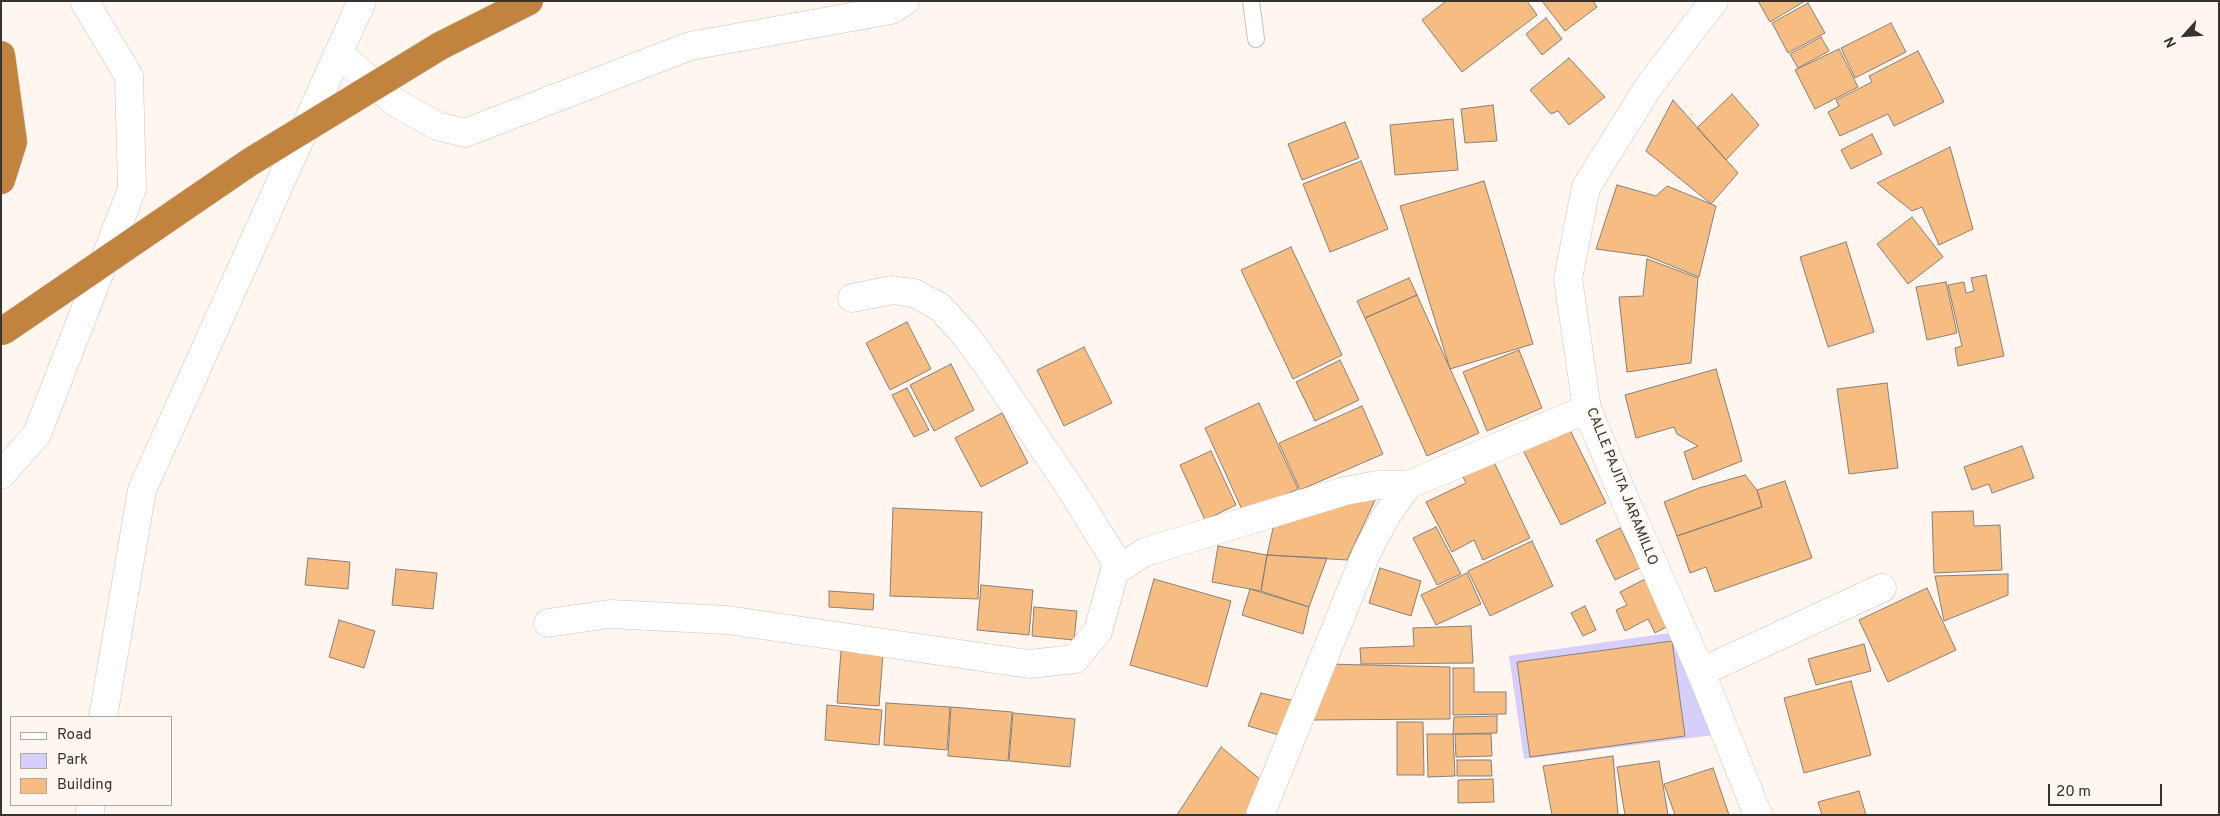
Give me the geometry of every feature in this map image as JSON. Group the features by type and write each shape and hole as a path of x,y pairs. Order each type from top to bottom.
{"highway":[{"path":"2,331 250,162 440,46 529,1"},
{"path":"1,55 13,142 1,180"}],"street":[{"path":"1,475 37,434 132,189 129,76 84,1"},
{"path":"103,716 142,490 362,1"},
{"path":"339,54 395,102 437,126 464,133 690,46 891,10 905,1"},
{"name":"CALLE PAJITA JARAMILLO","path":"1714,1 1649,86 1586,187 1568,279 1588,409 1625,500 1701,672 1758,815"},
{"path":"852,298 892,290 914,294 940,307 966,336 991,370 1076,497 1117,563 1123,566 1144,552 1345,491 1378,485 1408,485 1588,409"},
{"path":"1260,815 1366,554 1386,516 1408,485"},
{"path":"548,623 610,614 728,620 1029,664 1075,660 1098,631 1117,563"},
{"path":"1701,672 1882,588"}],"lane":[{"path":"1252,1 1256,38"}],"green space":[{"path":"1683,631 1714,735 1524,759 1509,656"}],"building":[{"path":"1446,1 1527,1 1537,15 1462,72 1422,20"},
{"path":"1542,1 1593,1 1597,7 1565,31"},
{"path":"1758,1 1805,1 1770,22"},
{"path":"1808,3 1825,33 1788,53 1772,23"},
{"path":"1546,18 1562,39 1542,55 1526,34"},
{"path":"1891,23 1906,52 1855,78 1841,48"},
{"path":"1821,37 1829,51 1798,68 1790,54"},
{"path":"1839,49 1858,87 1815,109 1795,70"},
{"path":"1918,51 1944,102 1894,126 1888,114 1840,136 1828,112 1839,106 1836,100 1872,82 1869,76"},
{"path":"1569,58 1605,97 1569,125 1558,111 1551,114 1530,90"},
{"path":"1732,94 1759,125 1726,160 1697,128"},
{"path":"1673,100 1738,173 1711,204 1646,151"},
{"path":"1493,105 1497,141 1465,143 1461,109"},
{"path":"1453,119 1458,170 1395,175 1390,125"},
{"path":"1345,122 1359,158 1302,180 1288,144"},
{"path":"1872,134 1882,154 1851,169 1841,150"},
{"path":"1950,147 1973,229 1939,245 1922,207 1912,211 1877,183"},
{"path":"1361,161 1388,229 1330,252 1303,184"},
{"path":"1484,181 1533,344 1450,369 1400,206"},
{"path":"1617,185 1656,196 1667,186 1716,206 1699,277 1647,256 1596,249"},
{"path":"1912,217 1943,257 1908,284 1877,244"},
{"path":"1846,242 1874,332 1828,347 1800,257"},
{"path":"1291,247 1342,355 1293,379 1241,270"},
{"path":"1647,259 1698,278 1691,363 1627,372 1619,297 1643,296"},
{"path":"1986,275 2004,356 1958,366 1955,348 1962,346 1948,285 1964,282 1966,293 1974,291 1971,278"},
{"path":"1409,278 1417,295 1365,318 1357,301"},
{"path":"1946,282 1957,333 1927,340 1916,287"},
{"path":"1417,295 1479,433 1427,456 1365,318"},
{"path":"907,322 931,369 890,390 866,343"},
{"path":"1084,347 1112,403 1064,426 1037,370"},
{"path":"1519,350 1542,408 1487,431 1463,372"},
{"path":"1340,360 1359,400 1315,421 1296,382"},
{"path":"951,364 974,410 934,431 910,385"},
{"path":"1716,369 1742,461 1693,480 1684,452 1698,446 1677,434 1674,427 1636,438 1625,395"},
{"path":"1887,383 1898,468 1849,474 1837,389"},
{"path":"907,388 929,430 914,437 892,395"},
{"path":"1259,403 1298,489 1244,514 1205,428"},
{"path":"1362,406 1383,454 1300,490 1279,443"},
{"path":"1002,413 1028,463 981,487 955,438"},
{"path":"1568,426 1606,503 1561,525 1522,448"},
{"path":"2022,446 2034,478 1992,493 1989,484 1972,490 1964,467"},
{"path":"1211,451 1236,505 1205,520 1180,465"},
{"path":"1494,462 1530,538 1483,560 1474,540 1452,552 1426,502 1466,483 1463,477"},
{"path":"1745,475 1757,490 1762,507 1677,536 1664,502 1699,488"},
{"path":"1785,481 1812,558 1715,592 1706,567 1690,573 1677,536 1762,507 1757,490"},
{"path":"1377,496 1347,560 1267,555 1276,515"},
{"path":"893,508 982,512 978,599 890,596"},
{"path":"1973,511 1974,526 2000,525 2002,570 1934,573 1932,512"},
{"path":"1436,527 1461,574 1437,585 1413,538"},
{"path":"1620,528 1640,568 1615,580 1596,540"},
{"path":"1532,541 1553,586 1490,616 1468,571"},
{"path":"1218,546 1267,555 1261,591 1212,582"},
{"path":"1267,555 1327,558 1309,607 1261,591"},
{"path":"308,558 350,562 348,589 305,585"},
{"path":"1380,568 1421,581 1411,616 1369,603"},
{"path":"396,569 437,573 433,609 392,605"},
{"path":"1467,573 1481,604 1436,625 1421,595"},
{"path":"2008,574 2008,595 1944,621 1935,576"},
{"path":"1647,578 1670,625 1655,633 1648,619 1625,631 1616,610 1627,605 1620,592"},
{"path":"1154,579 1231,601 1207,687 1130,665"},
{"path":"981,585 1033,590 1029,635 977,630"},
{"path":"1927,588 1956,650 1888,682 1859,620"},
{"path":"1250,589 1309,607 1303,634 1242,615"},
{"path":"829,591 874,594 873,610 829,607"},
{"path":"1585,606 1596,630 1583,636 1571,613"},
{"path":"1034,607 1077,611 1074,640 1032,636"},
{"path":"339,620 375,631 364,668 329,657"},
{"path":"1471,626 1473,663 1361,664 1360,648 1414,646 1413,628"},
{"path":"1672,641 1685,736 1530,757 1517,662"},
{"path":"1864,644 1871,671 1816,685 1808,659"},
{"path":"841,651 883,654 879,706 837,703"},
{"path":"1326,664 1450,667 1450,719 1310,720"},
{"path":"1453,668 1474,668 1474,692 1506,692 1506,714 1453,715"},
{"path":"1851,681 1871,755 1804,773 1784,698"},
{"path":"1261,693 1295,701 1279,735 1248,726"},
{"path":"886,703 950,707 947,750 884,745"},
{"path":"827,705 882,710 879,745 825,740"},
{"path":"951,707 1012,712 1008,761 948,756"},
{"path":"1013,713 1075,719 1070,767 1009,761"},
{"path":"1497,716 1497,733 1453,734 1454,717"},
{"path":"1397,722 1423,722 1424,775 1397,775"},
{"path":"1427,734 1453,734 1455,776 1428,777"},
{"path":"1455,734 1491,734 1492,756 1456,757"},
{"path":"1221,747 1261,780 1246,815 1177,815"},
{"path":"1613,756 1618,815 1552,815 1543,766"},
{"path":"1457,760 1491,760 1492,776 1457,776"},
{"path":"1659,761 1668,815 1625,815 1617,767"},
{"path":"1713,768 1729,815 1675,815 1664,784"},
{"path":"1493,779 1494,802 1458,803 1458,780"},
{"path":"1859,791 1866,815 1822,815 1818,802"}]}
